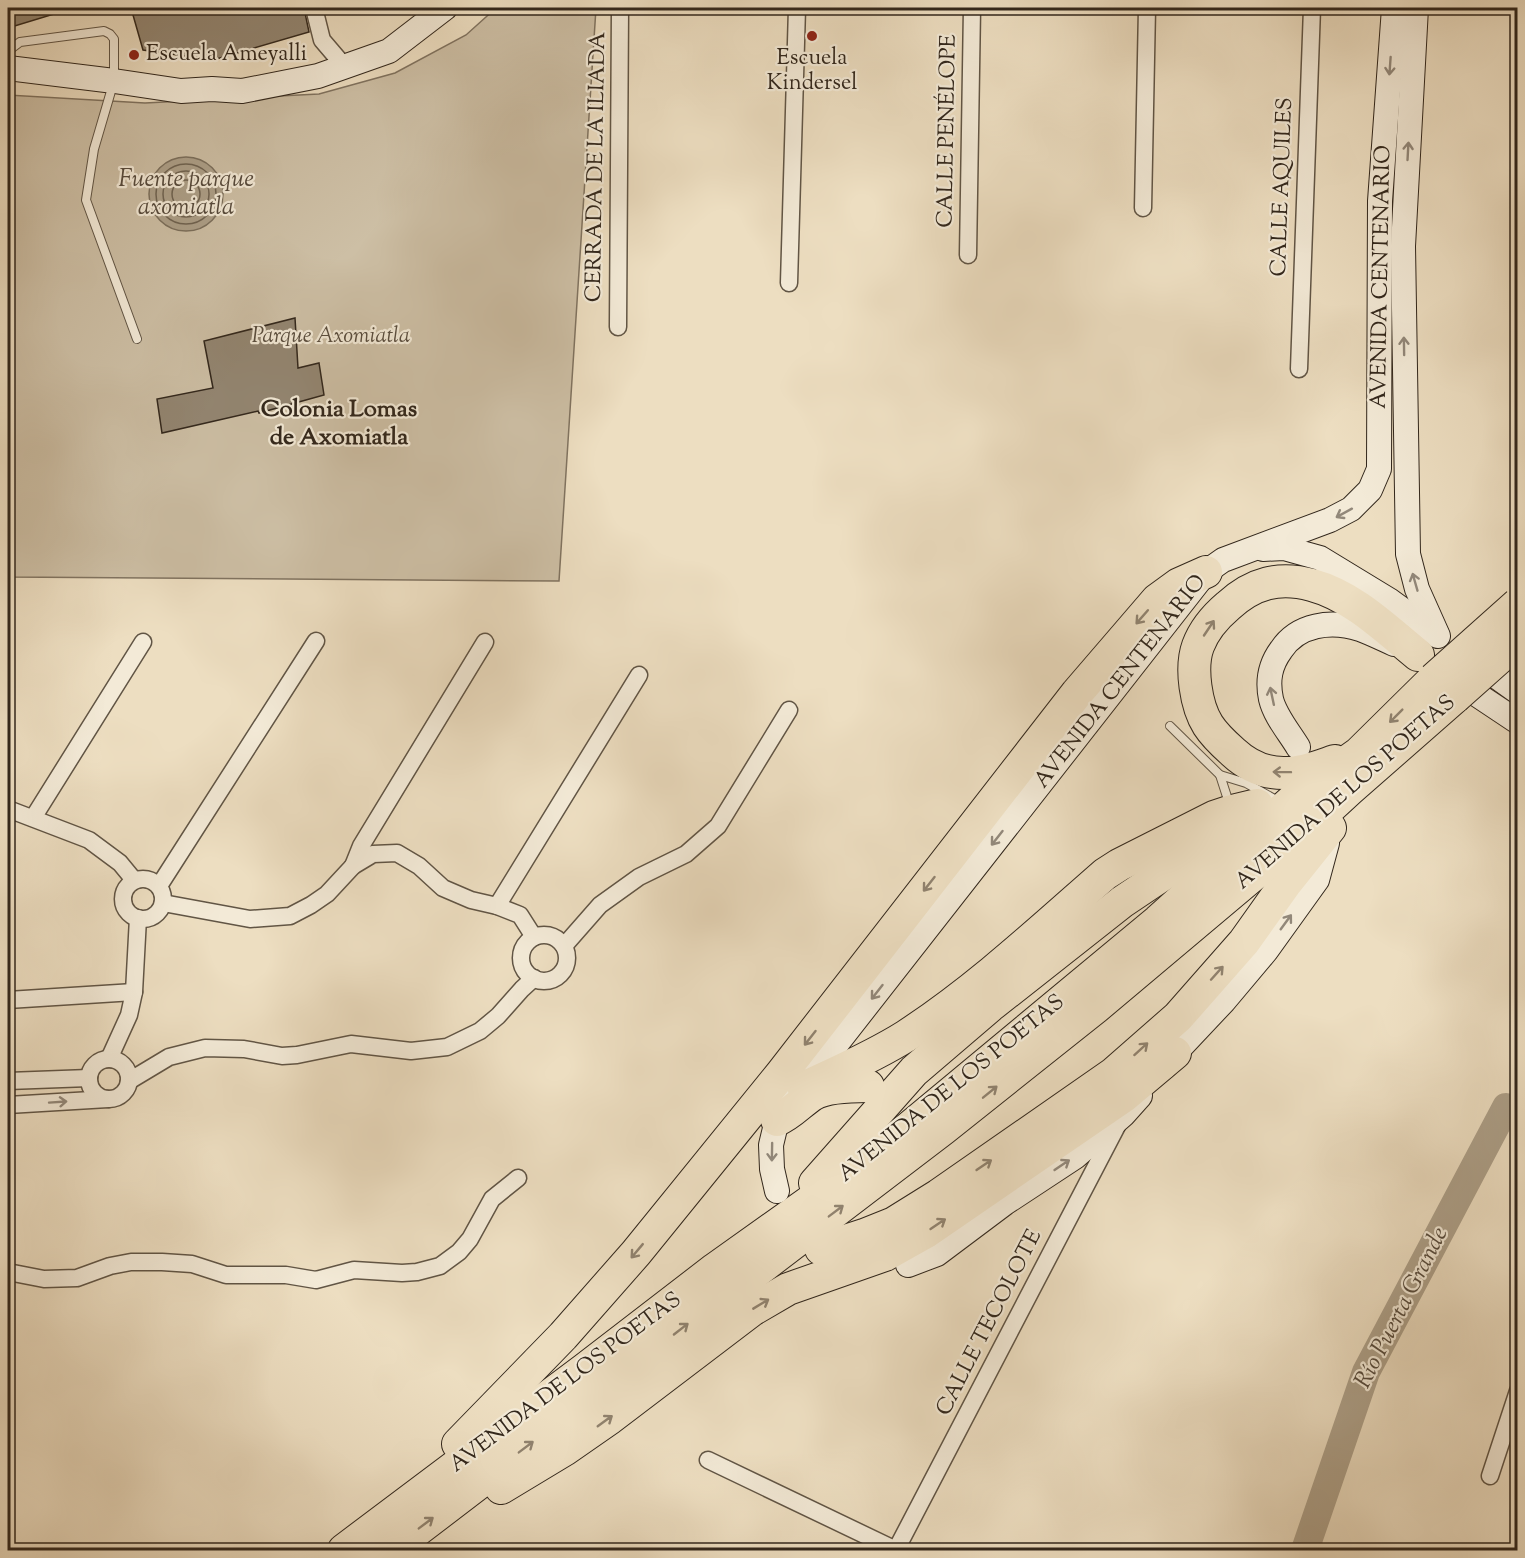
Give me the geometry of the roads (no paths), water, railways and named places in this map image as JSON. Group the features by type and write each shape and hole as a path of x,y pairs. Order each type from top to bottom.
{"highway":[{"path":"352,1545 478,1425 563,1336 636,1253 782,1073 1063,711 1157,600 1179,584 1206,572"},
{"path":"1359,753 1305,770 1287,773 1266,771 1252,766 1223,744 1208,726 1201,710 1196,690 1195,669 1198,647 1207,629 1219,614 1250,589 1271,582 1290,581 1313,585 1336,594 1361,609 1436,667"},
{"name":"AVENIDA DE LOS POETAS","path":"352,1545 715,1269 881,1151 1236,846 1247,842 1286,801 1359,753 1436,667 1518,604"},
{"name":"AVENIDA DE LOS POETAS","path":"1436,667 1518,641"},
{"name":"AVENIDA DE LOS POETAS","path":"391,1551 943,1129 1077,1022 1297,838 1406,741 1436,667"},
{"path":"972,828 990,820 1022,795 1058,736 1063,711"},
{"path":"827,1251 894,1223 939,1195 1113,1074 1178,1017 1237,950 1319,840 1406,741"},
{"path":"1071,920 1119,865 1210,825 1286,801"},
{"path":"923,1077 943,1066 1023,1007 1070,952 1122,902 1192,855 1286,801"},
{"path":"755,1231 886,1078 947,1019 1052,934 1210,825"},
{"path":"802,1086 812,1084 884,1049 928,1020 1113,874"},
{"path":"1023,1007 1045,1000 1144,925"},
{"path":"715,1269 755,1231 814,1184 914,1071 990,1006 1070,952"},
{"path":"462,1496 492,1492 564,1450 770,1299 788,1289 885,1255 926,1232 1124,1096 1175,1053"},
{"path":"777,1120 820,1091 868,1086"}],"main road":[{"path":"8,68 181,91 212,89 242,91 318,76 388,51 445,8"},
{"name":"AVENIDA CENTENARIO","path":"777,1191 772,1168 771,1145 777,1120 1022,795 1206,572 1222,561 1330,520 1351,509 1370,490 1379,468 1380,201 1394,8"},
{"name":"AVENIDA CENTENARIO","path":"1416,8 1403,246 1408,554 1436,667"},
{"path":"1379,376 1405,374"},
{"path":"1254,549 1284,548 1320,558 1389,600 1436,667 1518,692"},
{"path":"1298,747 1271,700 1269,682 1273,661 1287,640 1302,630 1318,625 1338,625 1359,629 1436,667 1518,722"},
{"path":"908,1264 937,1254 1005,1203 1075,1156 1123,1115 1149,1088 1175,1053 1224,1001 1272,942 1317,880 1328,843"}],"street":[{"path":"314,8 322,40 345,67"},
{"name":"CERRADA DE LA ILIADA","path":"618,327 620,8"},
{"path":"789,283 796,8"},
{"name":"CALLE PENÉLOPE","path":"968,255 972,8"},
{"path":"1143,208 1147,8"},
{"name":"CALLE AQUILES","path":"1299,369 1312,8"},
{"path":"159,886 316,641"},
{"path":"33,818 143,642"},
{"path":"353,866 361,846 485,642"},
{"path":"497,906 639,675"},
{"path":"564,946 600,904 639,877 686,854 718,826 789,710"},
{"path":"8,809 90,840 120,863 134,880"},
{"path":"163,903 250,919 290,916 327,894 353,866 373,854 397,853 419,866 443,888 471,900 497,906 520,915 534,937"},
{"path":"147,879 159,886 163,903 157,913 144,918 131,915 124,904 123,897 125,890 134,880 147,879"},
{"path":"109,1059 129,1015 134,992 138,918"},
{"path":"542,935 559,940 564,946 567,963 558,976 550,980 542,980 527,973 521,958 527,942 542,935"},
{"path":"129,1081 169,1057 205,1048 244,1049 282,1056 351,1044 411,1051 447,1047 480,1031 498,1016 534,978"},
{"path":"8,1000 134,992"},
{"path":"8,1105 109,1098 116,1097 126,1088 129,1081 128,1074 122,1063 109,1059 96,1064 89,1078 94,1092 99,1096 109,1098"},
{"path":"8,1081 89,1078"},
{"name":"CALLE TECOLOTE","path":"896,1550 1123,1115"},
{"path":"8,1272 44,1279 77,1278 110,1266 131,1262 192,1264 226,1275 286,1275 316,1280 354,1270 417,1272 440,1266 459,1252 470,1239 492,1199 518,1178"},
{"path":"1490,1476 1518,1391"},
{"path":"708,1460 896,1550"}],"lane":[{"path":"8,51 20,42 104,31 114,39 114,81 94,149 86,200 137,339"},
{"path":"1170,726 1220,775 1246,783 1286,801"},
{"path":"1210,825 1220,775"}],"water":[{"name":"Fuente parque axomiatla","path":"186,157 200,160 212,168 220,180 223,194 220,208 212,220 200,228 186,231 172,228 160,220 152,208 149,194 152,180 160,168 172,160"}],"waterway":[{"name":"Río Puerta Grande","path":"1305,1550 1366,1372 1506,1107"}],"place":[{"name":"Escuela Kindersel","path":"812,36"},
{"name":"Escuela Ameyalli","path":"134,55"}],"district":[{"name":"Colonia Lomas de Axomiatla","path":"339,424"}],"park label":[{"name":"Parque Axomiatla","path":"331,337"}]}
